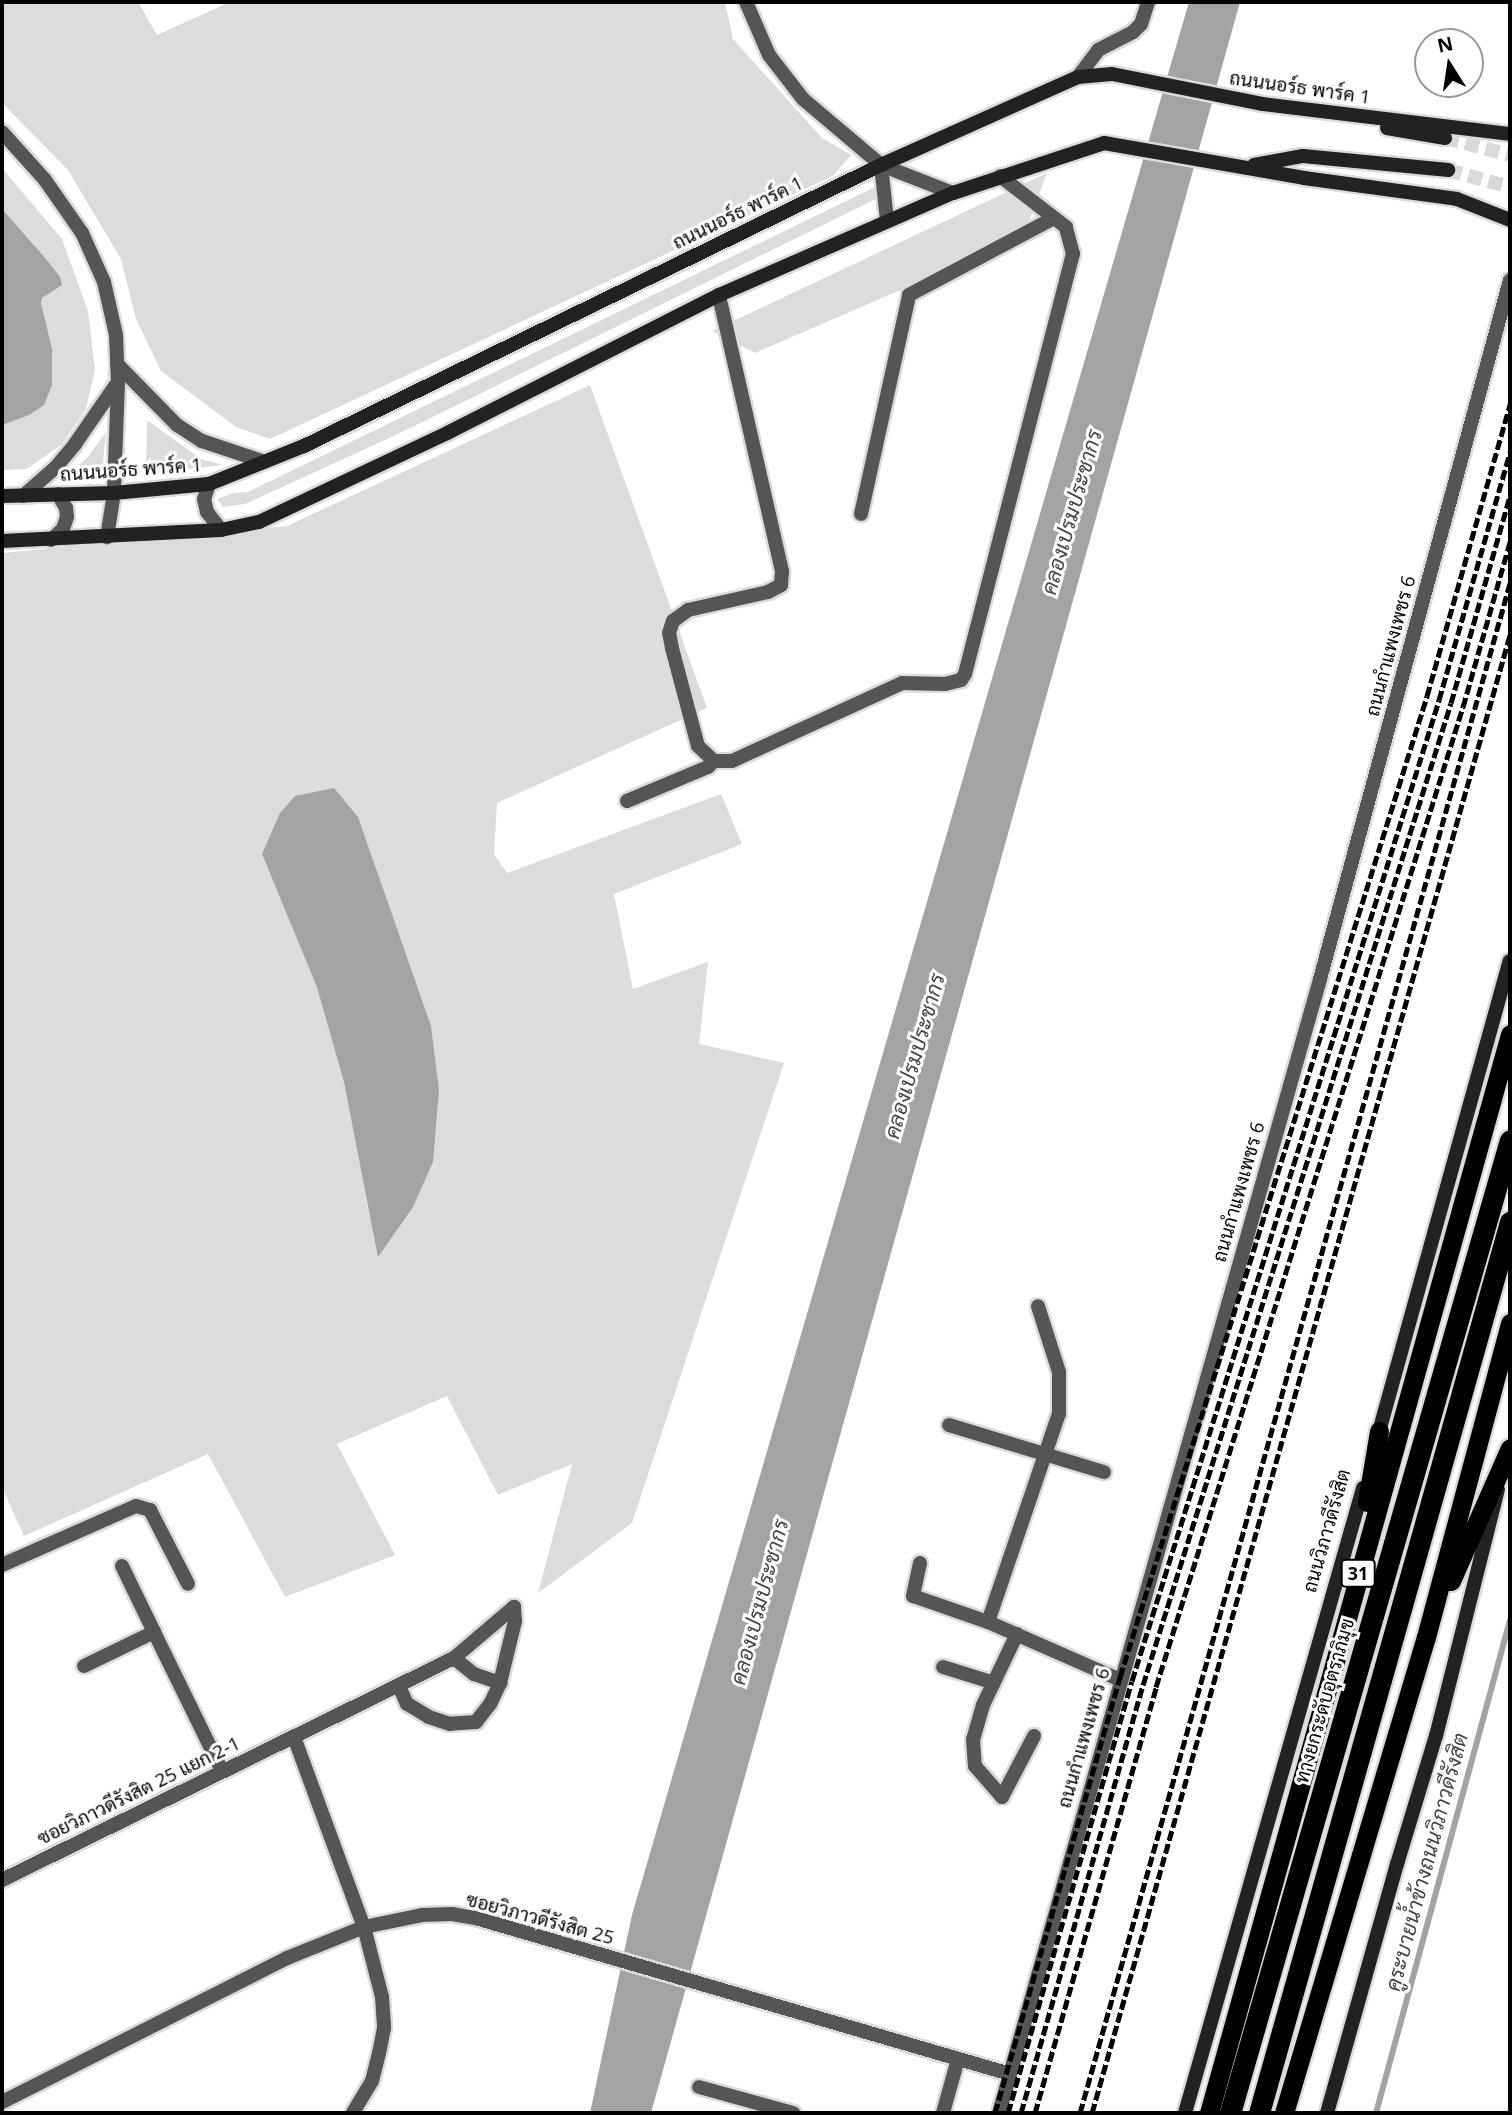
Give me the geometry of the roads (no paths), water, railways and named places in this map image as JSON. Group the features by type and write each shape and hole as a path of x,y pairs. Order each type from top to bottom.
{"highway":[{"name":"31","path":"1209,2113 1346,1613 1510,1034"},
{"name":"ทางยกระดับอุตราภิมุข","path":"1230,2113 1510,1140"},
{"path":"1258,2113 1510,1223"},
{"path":"1284,2113 1426,1637 1510,1323"},
{"path":"1346,1613 1379,1431"},
{"path":"1426,1637 1510,1448"}],"main road":[{"name":"ถนนนอร์ธ พาร์ค 1","path":"2,496 114,493 209,484 304,446 881,165 1078,77 1112,74 1262,104 1510,134"},
{"path":"1262,104 1445,138"},
{"path":"2,541 221,530 259,522 719,295 953,193 1104,144 1304,178 1457,199 1510,220"},
{"path":"1246,167 1303,156 1448,170"},
{"name":"ถนนวิภาวดีรังสิต","path":"1185,2113 1510,961"},
{"path":"1327,2113 1396,1864 1436,1736 1510,1448"}],"street":[{"path":"746,2 769,55 803,99 881,165 953,193"},
{"path":"1078,77 1098,50 1133,32 1141,24 1148,2"},
{"path":"2,132 45,180 82,233 104,282 116,335 118,382 114,493 107,537"},
{"path":"881,165 887,220"},
{"path":"719,295 782,571 781,585 768,592 688,610 673,621 669,633 698,746 714,761 732,761 902,683 945,684 961,680 965,674 1073,254 1066,227 1000,176"},
{"path":"861,514 909,295 1054,218"},
{"name":"ถนนกำแพงเพชร 6","path":"999,2113 1320,979 1510,280"},
{"path":"117,363 177,425 202,441 265,462"},
{"path":"23,496 56,467 118,382"},
{"path":"209,484 204,499 207,512 221,530"},
{"path":"51,540 63,529 67,517 66,508 58,494"},
{"path":"627,801 708,767 714,761"},
{"path":"988,1622 1059,1414 1059,1372 1038,1306"},
{"path":"949,1425 1104,1472"},
{"path":"2,1565 136,1506 150,1510 188,1584"},
{"path":"920,1563 913,1596 988,1622 1120,1680"},
{"path":"122,1566 222,1771"},
{"name":"ซอยวิภาวดีรังสิต 25 แยก 2-1","path":"2,1880 453,1658 514,1607 515,1621 500,1683"},
{"path":"84,1666 154,1632"},
{"path":"1017,1634 983,1705 973,1739 975,1766 1002,1797 1034,1736"},
{"path":"399,1686 407,1704 429,1717 450,1724 476,1721 490,1704 500,1683 474,1674 453,1658"},
{"path":"943,1667 994,1683"},
{"path":"294,1737 364,1927 382,1997 383,2028 372,2081 353,2113"},
{"name":"ซอยวิภาวดีรังสิต 25","path":"2,2102 287,1958 364,1927 422,1915 452,1914 479,1919 1010,2074"},
{"path":"943,2113 958,2059"},
{"path":"699,2087 793,2113"}],"water":[{"name":"คลองเปรมประชากร","path":"1189,2 1240,2 651,2113 590,2113 632,1915"},
{"path":"2,209 46,259 60,277 62,285 42,298 41,303 52,349 52,385 44,405 29,415 2,425"},
{"path":"334,788 358,817 431,1026 439,1090 433,1162 413,1207 378,1257 344,1082 317,987 262,854 280,813 295,796"}],"waterway":[{"name":"คูระบายน้ำข้างถนนวิภาวดีรังสิต","path":"1376,2113 1510,1620"}],"tunnel":[{"path":"1445,138 1510,155"},
{"path":"1448,170 1510,187"}],"railway":[{"path":"995,2113 1120,1677 1427,696 1510,404"},
{"path":"1008,2113 1132,1681 1439,700 1510,452"},
{"path":"1021,2113 1143,1685 1451,703 1510,496"},
{"path":"1035,2113 1156,1687 1463,707 1510,542"},
{"path":"1080,2113 1510,583"},
{"path":"1092,2113 1510,635"}]}
